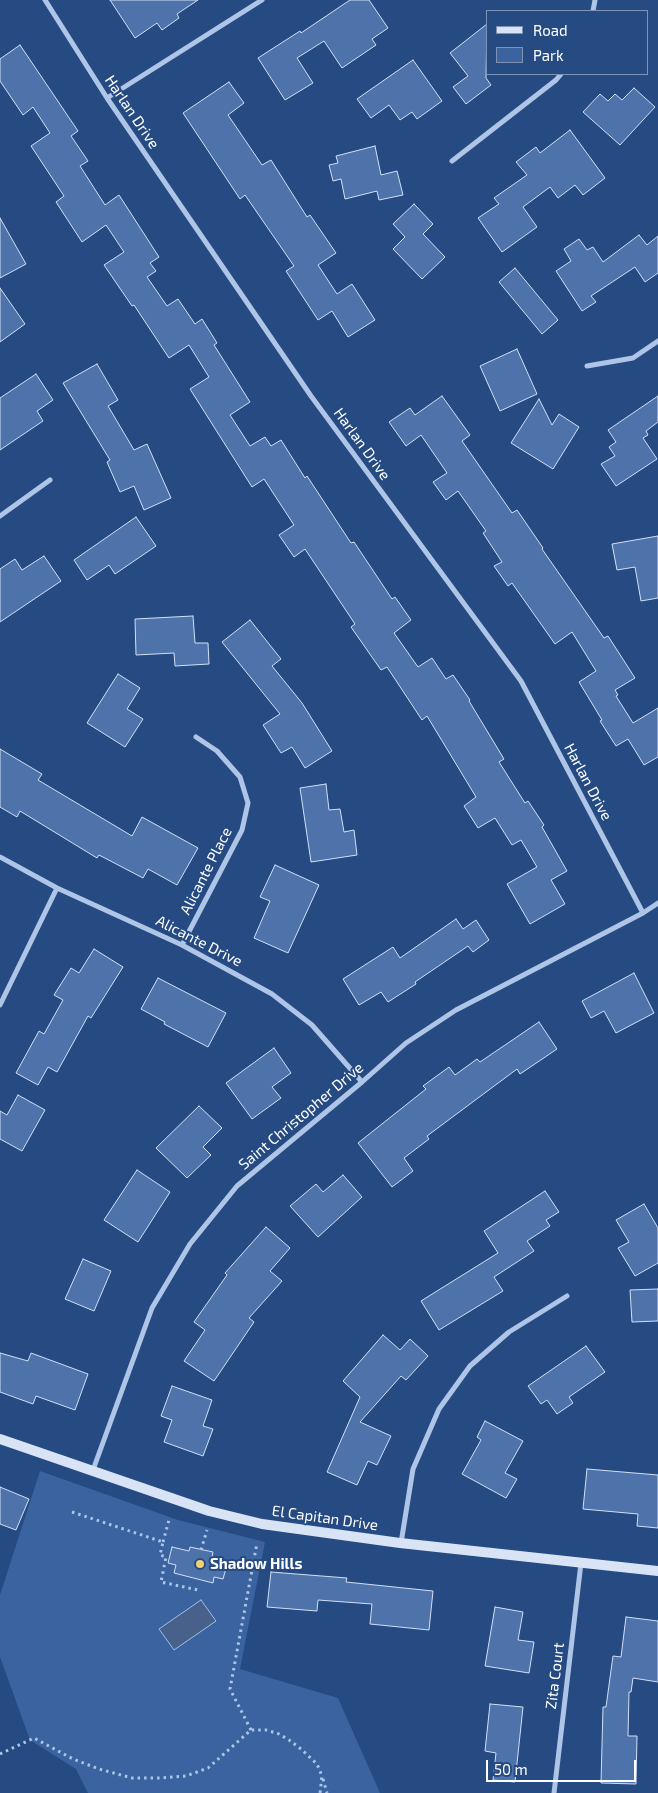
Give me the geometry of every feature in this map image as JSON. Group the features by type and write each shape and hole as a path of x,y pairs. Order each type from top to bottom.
{"street":[{"name":"Harlan Drive","path":"45,0 107,98 311,396 521,681 643,913"},
{"path":"107,98 262,0"},
{"path":"452,161 560,75"},
{"path":"586,366 633,358 658,341"},
{"path":"0,516 50,480"},
{"name":"Alicante Place","path":"182,945 242,830 248,803 240,777 217,751 196,737"},
{"name":"Alicante Drive","path":"0,857 57,888 182,945 272,994 312,1025 362,1082"},
{"path":"0,1005 57,888"},
{"name":"Saint Christopher Drive","path":"93,1470 152,1308 190,1244 238,1186 406,1044 456,1010 643,913 658,903"},
{"path":"400,1543 413,1469 439,1409 470,1366 510,1332 567,1296"},
{"name":"El Capitan Drive","path":"0,1440 218,1513 287,1528 400,1543 658,1571"},
{"name":"Zita Court","path":"554,1793 581,1563"}],"path":[{"path":"72,1512 163,1542"},
{"path":"169,1520 160,1555 166,1557 161,1582 198,1590"},
{"path":"201,1550 207,1530"},
{"path":"251,1730 230,1689 257,1543"},
{"path":"0,1754 34,1738 73,1759 99,1770 132,1778 186,1776 208,1768 251,1730 266,1730 279,1734 289,1740 317,1764 327,1793"},
{"path":"320,1793 322,1776"}],"green space":[{"path":"40,1471 178,1520 265,1542 240,1669 338,1698 380,1793 88,1793 76,1769 30,1740 0,1657 0,1595"}],"shaded area":[{"path":"201,1600 216,1621 174,1650 159,1629"}],"building":[{"path":"110,0 198,0 177,14 179,18 162,30 157,23 135,38"},
{"path":"350,0 369,0 388,28 372,39 376,45 342,68 324,41 297,58 313,83 285,100 258,58 300,31 301,33"},
{"path":"486,25 486,78 491,85 466,104 453,87 468,76 450,53"},
{"path":"20,45 78,131 71,136 88,161 80,166 105,205 119,195 159,257 150,263 156,271 147,277 167,306 178,299 195,324 202,319 217,343 214,345 250,402 230,415 250,446 265,437 271,446 281,440 305,478 307,476 351,543 354,542 392,599 395,597 411,620 394,633 418,667 432,658 446,679 453,675 470,700 504,759 499,762 525,803 528,801 544,825 542,827 567,871 551,880 565,904 530,924 507,884 537,867 521,840 512,845 495,818 478,828 464,806 476,797 427,716 422,720 387,667 381,670 351,627 355,624 305,549 294,557 279,535 294,525 264,479 252,487 190,389 209,377 189,345 169,358 134,305 132,306 104,265 124,252 106,225 82,242 56,202 64,196 31,146 50,133 33,107 23,115 0,81 0,59"},
{"path":"413,60 442,101 417,119 412,112 400,120 389,105 371,118 357,99"},
{"path":"229,82 244,103 228,115 262,165 271,160 307,217 310,215 336,253 318,265 337,294 352,284 375,320 348,337 332,311 318,320 286,271 294,266 245,195 240,199 183,113"},
{"path":"634,88 655,107 620,145 583,112 600,94 608,101 615,94 622,100"},
{"path":"570,130 605,178 583,195 575,185 558,198 550,187 523,207 537,227 502,252 478,218 499,204 494,198 527,175 516,162 536,147 540,153"},
{"path":"375,146 381,175 397,171 403,195 379,200 377,191 345,199 341,179 333,181 329,165 338,163 336,156"},
{"path":"414,204 433,224 423,234 445,257 422,279 393,249 405,237 393,224"},
{"path":"0,218 26,264 0,278"},
{"path":"639,235 647,245 658,236 658,273 645,282 635,267 591,296 596,302 582,311 556,271 571,261 564,249 579,239 587,250 593,247 603,262"},
{"path":"515,268 558,320 542,334 499,282"},
{"path":"0,288 25,324 0,342"},
{"path":"517,349 537,394 500,411 480,366"},
{"path":"97,364 118,400 108,406 134,450 147,444 171,498 144,510 134,486 120,492 107,462 110,460 63,383"},
{"path":"36,374 53,400 37,411 43,421 0,450 0,398"},
{"path":"442,396 470,435 462,441 512,513 517,510 604,638 608,636 635,678 615,690 618,695 616,696 633,723 658,708 658,757 644,765 628,739 616,746 579,682 596,671 572,632 555,644 512,583 508,586 494,566 502,562 483,533 486,531 458,491 446,500 433,482 447,473 421,435 406,446 389,422 410,408 415,415"},
{"path":"658,396 658,422 646,431 648,435 643,438 657,459 616,486 601,464 615,456 609,447 616,442 608,430"},
{"path":"539,399 552,425 559,414 579,427 553,469 511,443"},
{"path":"136,517 156,546 115,574 109,565 87,580 74,560"},
{"path":"658,536 658,598 641,601 635,567 617,570 612,544"},
{"path":"44,556 61,581 0,622 0,569 15,559 22,570"},
{"path":"193,616 195,643 208,643 209,664 175,666 174,653 136,655 135,619"},
{"path":"250,620 281,659 272,666 302,703 332,751 305,768 292,747 281,753 263,725 280,714 222,642"},
{"path":"118,674 140,688 127,709 143,719 125,747 87,723"},
{"path":"0,749 42,774 38,780 132,836 142,817 198,848 177,885 148,869 143,878 99,855 97,858 20,811 17,817 0,807"},
{"path":"326,784 329,810 340,809 344,832 354,830 357,855 311,862 300,788"},
{"path":"275,865 319,885 288,953 254,938 270,901 260,897"},
{"path":"456,919 463,929 476,920 489,940 473,952 468,946 388,1002 381,992 359,1005 343,979 393,947 400,958"},
{"path":"94,949 123,967 91,1018 88,1016 57,1072 48,1067 38,1085 16,1073 39,1031 44,1034 63,1000 54,995 71,968 79,973"},
{"path":"634,973 654,1013 616,1033 604,1011 591,1018 582,1001"},
{"path":"158,978 226,1013 208,1047 164,1024 165,1022 141,1009"},
{"path":"539,1022 557,1049 520,1074 517,1069 427,1136 429,1139 404,1158 413,1171 392,1187 358,1143 426,1089 423,1086 449,1067 455,1075 477,1059 480,1062"},
{"path":"274,1048 291,1073 272,1087 281,1098 252,1119 226,1083"},
{"path":"18,1095 45,1110 22,1151 0,1139 0,1111 7,1115"},
{"path":"199,1106 222,1128 203,1147 211,1155 187,1178 156,1148"},
{"path":"137,1170 170,1192 138,1242 104,1220"},
{"path":"343,1175 362,1197 318,1237 290,1206 316,1184 323,1192"},
{"path":"545,1191 559,1212 546,1220 550,1226 527,1241 534,1251 494,1277 503,1291 439,1330 421,1301 498,1253 484,1231"},
{"path":"644,1204 658,1228 658,1263 635,1276 618,1248 629,1242 616,1220"},
{"path":"266,1227 290,1248 270,1271 282,1281 249,1318 254,1322 214,1381 184,1361 205,1330 194,1322 227,1275 225,1273"},
{"path":"83,1259 111,1271 94,1311 65,1299"},
{"path":"658,1289 658,1321 632,1322 630,1290"},
{"path":"383,1335 400,1350 410,1339 428,1356 406,1380 401,1376 360,1422 391,1436 377,1465 368,1461 357,1485 327,1472 360,1397 343,1381"},
{"path":"586,1346 605,1372 569,1397 573,1403 557,1414 547,1400 541,1404 528,1386"},
{"path":"0,1353 28,1361 31,1353 88,1374 75,1410 36,1396 33,1404 0,1392"},
{"path":"172,1386 212,1400 203,1426 213,1429 203,1456 164,1442 172,1420 161,1416"},
{"path":"485,1421 523,1441 505,1473 517,1479 506,1498 462,1474 481,1440 477,1437"},
{"path":"587,1469 658,1475 658,1528 637,1526 638,1514 583,1509"},
{"path":"0,1487 29,1499 16,1530 0,1524"},
{"name":"Shadow Hills","path":"172,1547 189,1551 190,1547 213,1552 212,1557 228,1561 223,1579 214,1577 213,1583 174,1573 176,1565 168,1563"},
{"path":"271,1572 347,1578 346,1582 433,1591 429,1630 370,1624 372,1604 318,1600 317,1611 267,1607"},
{"path":"495,1607 523,1612 518,1640 534,1642 529,1673 485,1666"},
{"path":"626,1617 658,1621 658,1682 633,1678 631,1692 629,1692 628,1736 637,1736 636,1784 601,1783 603,1707 606,1707 613,1656 621,1657"},
{"path":"490,1704 523,1707 515,1782 493,1780 496,1753 485,1751"}],"place":[{"name":"Shadow Hills","path":"200,1564"}]}
